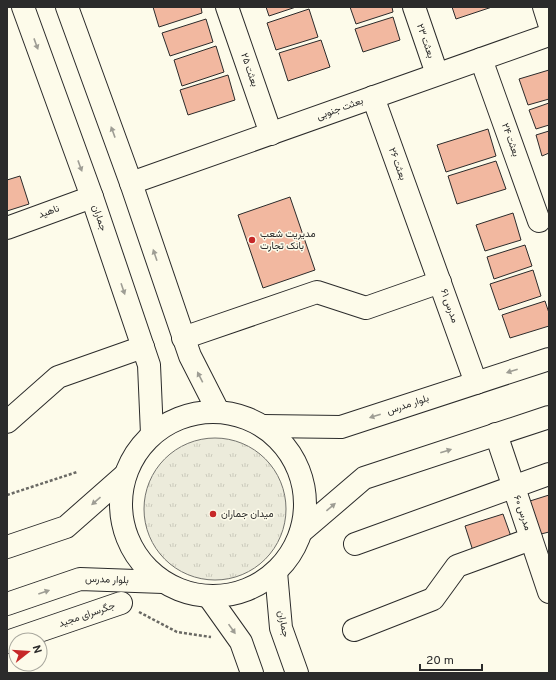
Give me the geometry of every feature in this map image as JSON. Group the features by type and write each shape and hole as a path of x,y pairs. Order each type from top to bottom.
{"street":[{"name":"جماران","path":"23,7 92,197 149,365 152,434"},
{"path":"67,7 131,183 183,338 190,356 218,411"},
{"name":"بعثت ۲۵","path":"227,7 271,134"},
{"name":"بعثت ۲۳","path":"414,7 437,74"},
{"path":"544,7 549,23"},
{"name":"بعثت جنوبی","path":"131,183 549,35"},
{"name":"بعثت ۲۴","path":"481,59 539,220"},
{"name":"بعثت ۲۶","path":"374,97 421,230"},
{"name":"ناهید","path":"7,228 92,197"},
{"name":"مدرس ۶۱","path":"421,230 476,383"},
{"path":"183,338 317,292 366,308 440,282"},
{"path":"7,422 58,377 143,347"},
{"name":"بلوار مدرس","path":"263,426 341,427 549,359"},
{"path":"218,411 242,416 263,426 281,442 295,461 303,484 306,508 301,532 291,554 276,572 256,586 234,595 209,597 185,593 163,582 145,566 131,546 122,524 121,499 125,475 136,453 152,434 172,421 194,413 218,411"},
{"path":"301,532 364,478 549,417"},
{"name":"مدرس ۶۰","path":"496,434 549,592"},
{"path":"355,544 549,474"},
{"path":"7,547 66,527 125,475"},
{"path":"354,630 433,599 457,566 531,538"},
{"name":"جماران","path":"276,572 282,628 297,673"},
{"name":"بلوار مدرس","path":"7,604 80,579 163,582"},
{"path":"209,597 241,642 252,673"},
{"name":"جگرسرای مجید","path":"7,642 121,603"}],"path":[{"path":"7,495 77,472"},
{"path":"121,603 177,632 241,642"}],"green space":[{"name":"میدان جماران","path":"208,438 222,438 236,441 248,446 260,454 270,464 281,482 285,495 285,523 281,536 270,554 260,564 248,572 236,577 222,580 208,580 194,577 182,572 170,564 160,554 152,542 147,530 144,516 144,502 147,488 152,476 160,464 170,454 182,446 194,441"}],"building":[{"path":"153,7 201,7 202,13 159,27"},
{"path":"266,7 296,7 269,16"},
{"path":"350,7 392,7 393,12 356,24"},
{"path":"452,7 492,7 456,19"},
{"path":"309,9 318,37 276,50 267,23"},
{"path":"393,17 400,40 363,52 355,29"},
{"path":"206,19 213,42 170,56 162,33"},
{"path":"321,40 330,67 288,81 279,53"},
{"path":"216,46 224,72 182,86 174,60"},
{"path":"549,70 549,99 528,105 519,79"},
{"path":"228,75 235,100 188,115 180,90"},
{"path":"549,103 549,125 536,129 529,110"},
{"path":"488,129 496,156 446,172 437,145"},
{"path":"549,131 549,153 542,156 536,135"},
{"path":"496,161 506,189 457,204 448,176"},
{"path":"20,176 29,204 7,211 7,180"},
{"path":"290,197 315,270 263,288 238,215"},
{"path":"513,213 521,240 485,251 476,225"},
{"path":"525,245 532,266 494,279 487,257"},
{"path":"533,270 541,296 499,310 490,284"},
{"path":"545,301 549,313 549,326 510,338 502,315"},
{"path":"549,495 549,532 541,534 530,501"},
{"path":"503,514 513,542 474,554 465,526"}],"place":[{"name":"مدیریت شعب بانک تجارت","path":"252,240"},
{"name":"میدان جماران","path":"213,514"}]}
